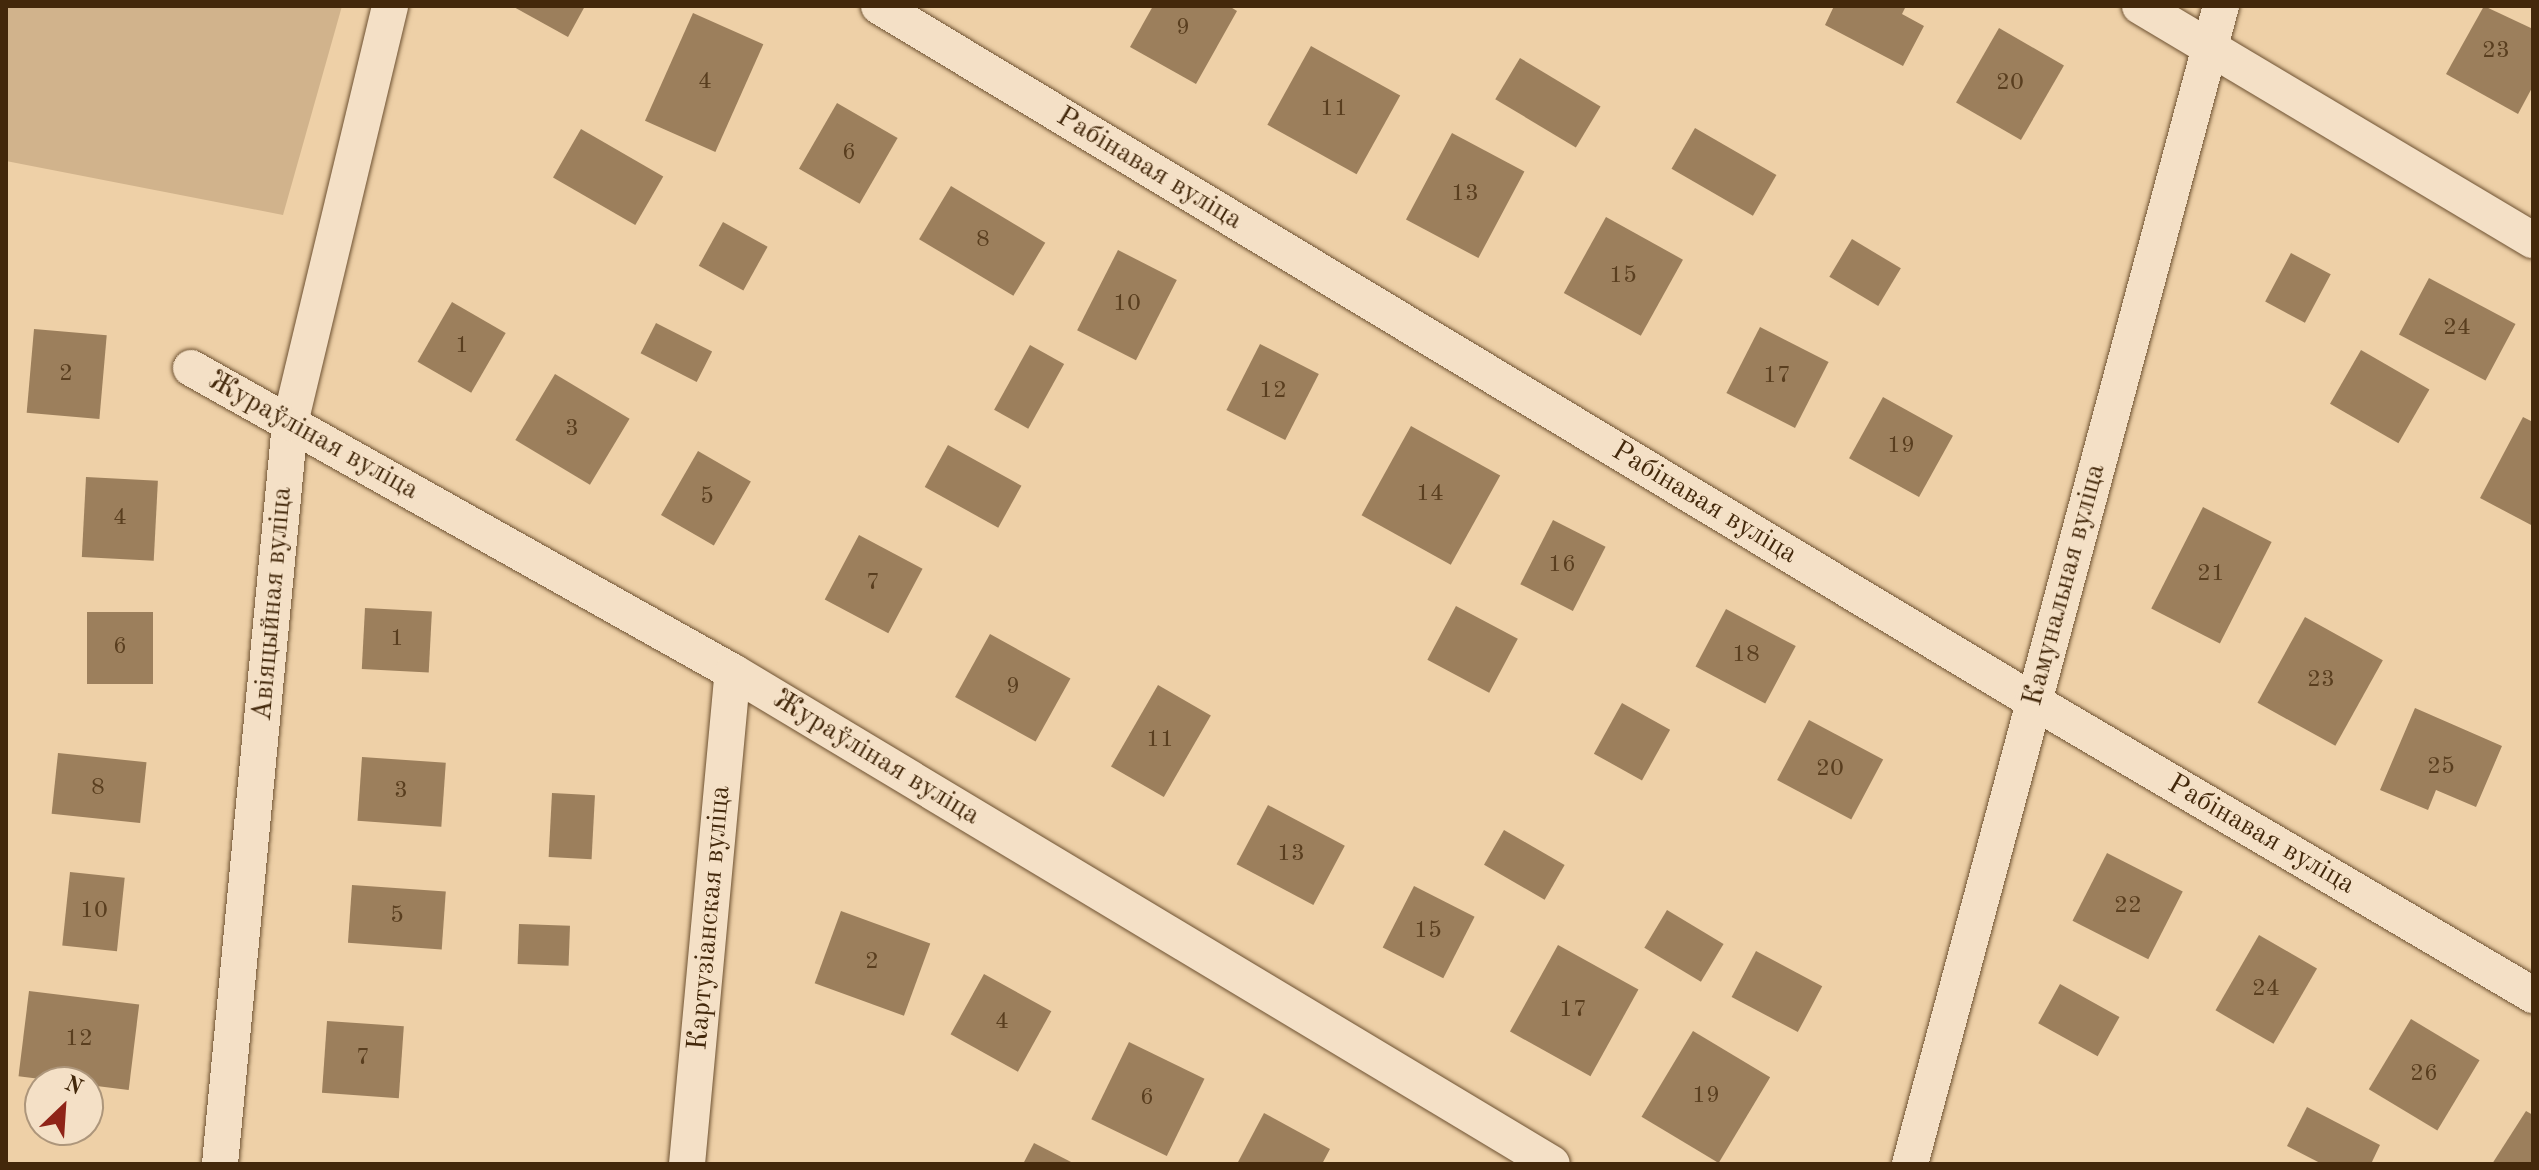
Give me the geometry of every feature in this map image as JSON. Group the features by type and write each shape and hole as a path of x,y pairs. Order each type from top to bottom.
{"street":[{"name":"Авіяцыйная вуліца","path":"220,1164 290,423 390,6"},
{"name":"Рабінавая вуліца","path":"879,6 2033,701 2533,995"},
{"path":"2140,6 2533,240"},
{"name":"Камунальная вуліца","path":"1910,1164 2221,6"},
{"name":"Жураўліная вуліца","path":"191,368 733,672 1552,1164"},
{"name":"Картузіанская вуліца","path":"687,1164 733,672"}],"shaded area":[{"path":"6,6 342,6 283,215 6,161"}],"building":[{"path":"512,6 585,6 568,37"},
{"path":"1153,6 1229,6 1237,11 1196,84 1130,47"},
{"path":"1834,6 1906,6 1902,14 1924,26 1903,66 1825,25"},
{"path":"2484,6 2533,29 2533,86 2518,114 2446,74"},
{"path":"693,13 763,44 715,152 645,121"},
{"path":"1999,28 2064,65 2021,140 1956,102"},
{"path":"1311,46 1400,95 1357,174 1267,125"},
{"path":"1520,58 1601,106 1576,148 1495,99"},
{"path":"837,103 898,138 860,204 799,169"},
{"path":"1695,128 1776,175 1753,216 1672,169"},
{"path":"581,129 663,176 635,225 553,177"},
{"path":"1452,133 1524,171 1478,258 1406,220"},
{"path":"951,186 1045,243 1013,296 919,239"},
{"path":"1606,217 1683,260 1641,336 1564,293"},
{"path":"723,222 768,247 743,290 699,266"},
{"path":"1852,239 1901,268 1878,306 1829,277"},
{"path":"1118,250 1177,280 1136,360 1077,330"},
{"path":"2291,253 2331,274 2305,323 2265,302"},
{"path":"2429,278 2516,324 2485,381 2399,335"},
{"path":"452,302 506,333 471,393 418,362"},
{"path":"656,323 712,352 697,382 641,353"},
{"path":"1760,327 1829,362 1795,428 1726,393"},
{"path":"34,329 107,335 99,419 27,413"},
{"path":"1260,344 1319,374 1285,440 1226,410"},
{"path":"1030,345 1064,364 1028,429 994,410"},
{"path":"2361,350 2429,390 2398,443 2330,404"},
{"path":"555,374 630,419 590,485 515,440"},
{"path":"1883,397 1953,436 1919,497 1849,458"},
{"path":"2523,417 2533,422 2533,526 2480,498"},
{"path":"1411,426 1500,475 1451,565 1362,515"},
{"path":"948,445 1021,486 998,528 925,487"},
{"path":"698,451 751,482 714,546 661,515"},
{"path":"86,477 158,481 154,561 82,557"},
{"path":"2203,507 2272,542 2220,644 2151,609"},
{"path":"1553,520 1606,547 1573,611 1520,584"},
{"path":"859,535 923,569 888,633 825,599"},
{"path":"1456,606 1518,639 1489,693 1427,660"},
{"path":"365,608 432,612 429,672 362,669"},
{"path":"1726,609 1796,646 1765,703 1695,666"},
{"path":"87,612 153,612 153,684 87,684"},
{"path":"2305,617 2383,660 2335,746 2257,703"},
{"path":"990,634 1070,679 1036,742 955,697"},
{"path":"1158,685 1211,716 1164,797 1111,766"},
{"path":"1622,703 1670,730 1642,780 1594,754"},
{"path":"2415,708 2502,746 2476,807 2436,790 2428,810 2380,790"},
{"path":"1809,720 1883,759 1851,819 1777,780"},
{"path":"58,753 147,762 140,823 52,814"},
{"path":"362,757 446,763 441,827 358,821"},
{"path":"552,793 595,795 592,859 549,857"},
{"path":"1268,805 1345,846 1313,905 1237,864"},
{"path":"1504,830 1565,865 1545,900 1484,865"},
{"path":"2107,853 2183,892 2148,959 2072,921"},
{"path":"70,872 125,878 117,951 62,946"},
{"path":"352,885 446,892 442,949 348,943"},
{"path":"1414,886 1475,917 1443,978 1383,947"},
{"path":"1667,910 1724,944 1701,982 1644,948"},
{"path":"841,911 930,943 904,1016 815,983"},
{"path":"519,924 570,926 569,966 518,964"},
{"path":"2259,935 2317,969 2274,1044 2216,1010"},
{"path":"1558,945 1638,990 1590,1076 1510,1032"},
{"path":"1756,951 1822,986 1798,1032 1732,997"},
{"path":"984,974 1051,1011 1018,1072 951,1034"},
{"path":"2060,984 2119,1017 2098,1056 2038,1023"},
{"path":"29,991 139,1005 129,1090 104,1087 104,1066 24,1066 24,1077 19,1076"},
{"path":"2411,1019 2480,1060 2437,1130 2369,1089"},
{"path":"327,1021 404,1026 399,1098 322,1093"},
{"path":"1693,1031 1770,1077 1719,1163 1641,1117"},
{"path":"1129,1042 1204,1079 1167,1156 1091,1119"},
{"path":"2307,1107 2380,1145 2371,1164 2322,1164 2287,1146"},
{"path":"2526,1111 2533,1115 2533,1164 2492,1164"},
{"path":"1264,1113 1330,1149 1322,1164 1237,1164"},
{"path":"1034,1143 1075,1164 1023,1164"}]}
